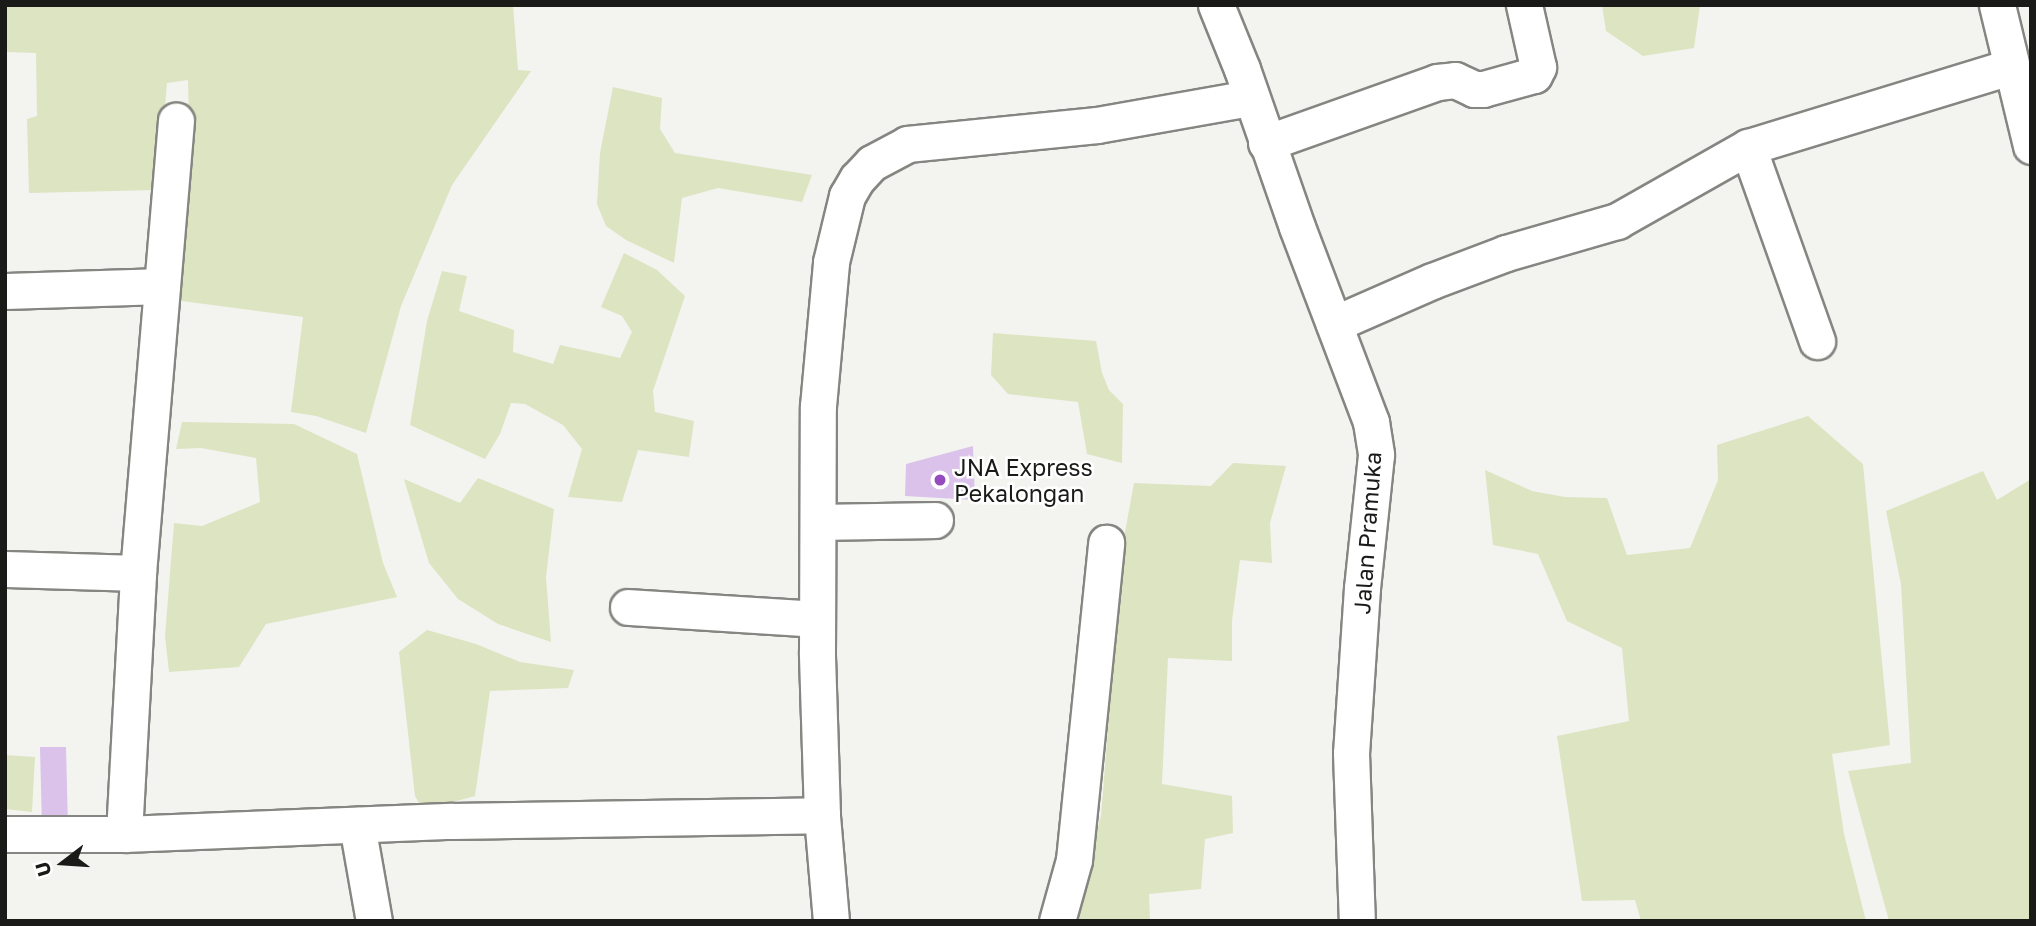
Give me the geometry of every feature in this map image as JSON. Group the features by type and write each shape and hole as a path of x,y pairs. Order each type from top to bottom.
{"street":[{"name":"Jalan Pramuka","path":"1216,5 1371,422 1376,455 1351,753 1357,921"},
{"path":"1266,143 1437,82 1455,80 1474,89 1483,89 1531,77 1538,67 1524,5"},
{"path":"1997,5 2031,146"},
{"path":"1335,324 1432,281 1506,253 1617,221 1748,147 2010,67"},
{"path":"831,921 822,815 817,619 818,406 831,262 847,196 857,179 872,163 907,144 1097,125 1250,98"},
{"path":"124,834 138,573 176,121"},
{"path":"1748,147 1817,341"},
{"path":"5,291 162,286"},
{"path":"818,522 935,520"},
{"path":"1057,921 1074,860 1106,543"},
{"path":"5,569 138,573"},
{"path":"628,607 817,619"},
{"path":"5,834 124,834 357,825 822,815"},
{"path":"357,825 374,921"}],"green space":[{"path":"5,5 513,5 518,70 531,71 452,185 401,306 366,433 316,416 291,412 303,317 174,300 189,124 188,80 167,83 158,190 29,193 27,119 37,116 36,53 5,52"},
{"path":"1602,5 1700,5 1694,48 1643,56 1606,31"},
{"path":"613,87 662,98 660,129 675,153 812,175 802,202 718,188 682,198 674,263 626,240 606,226 597,204 600,153"},
{"path":"624,253 657,270 685,296 653,391 655,412 694,421 689,457 638,450 622,502 568,497 582,449 563,425 525,404 511,403 500,434 485,459 410,425 427,321 442,271 467,276 459,311 514,330 513,352 553,364 560,345 620,358 632,332 622,316 601,307"},
{"path":"993,333 1096,341 1102,373 1109,390 1123,404 1122,463 1087,454 1078,402 1008,394 991,375"},
{"path":"1808,416 1863,464 1890,745 1832,754 1844,834 1866,921 1641,921 1635,900 1582,901 1557,736 1629,721 1622,648 1567,621 1538,554 1493,545 1485,470 1532,491 1565,497 1607,498 1627,555 1690,548 1718,480 1717,445"},
{"path":"182,422 294,424 357,454 383,563 397,597 266,624 239,667 169,672 165,636 174,523 202,526 260,502 256,458 201,448 176,449"},
{"path":"1233,463 1286,466 1270,523 1272,563 1240,560 1232,621 1232,661 1168,658 1162,784 1232,796 1233,833 1205,839 1201,889 1149,894 1150,921 1072,921 1101,816 1123,543 1134,483 1211,486"},
{"path":"1983,471 1997,500 2031,479 2031,921 1889,921 1848,771 1911,763 1901,584 1886,511"},
{"path":"478,478 554,509 546,577 551,642 498,624 458,599 429,563 404,479 460,503"},
{"path":"427,630 476,644 520,662 574,670 568,688 490,691 475,796 423,810 415,796 399,652"},
{"path":"5,755 35,757 32,812 5,809"}],"building":[{"name":"JNA Express Pekalongan","path":"973,446 975,500 905,496 906,464"},
{"path":"40,747 66,747 68,827 42,827"}],"place":[{"name":"JNA Express Pekalongan","path":"940,480"}]}
